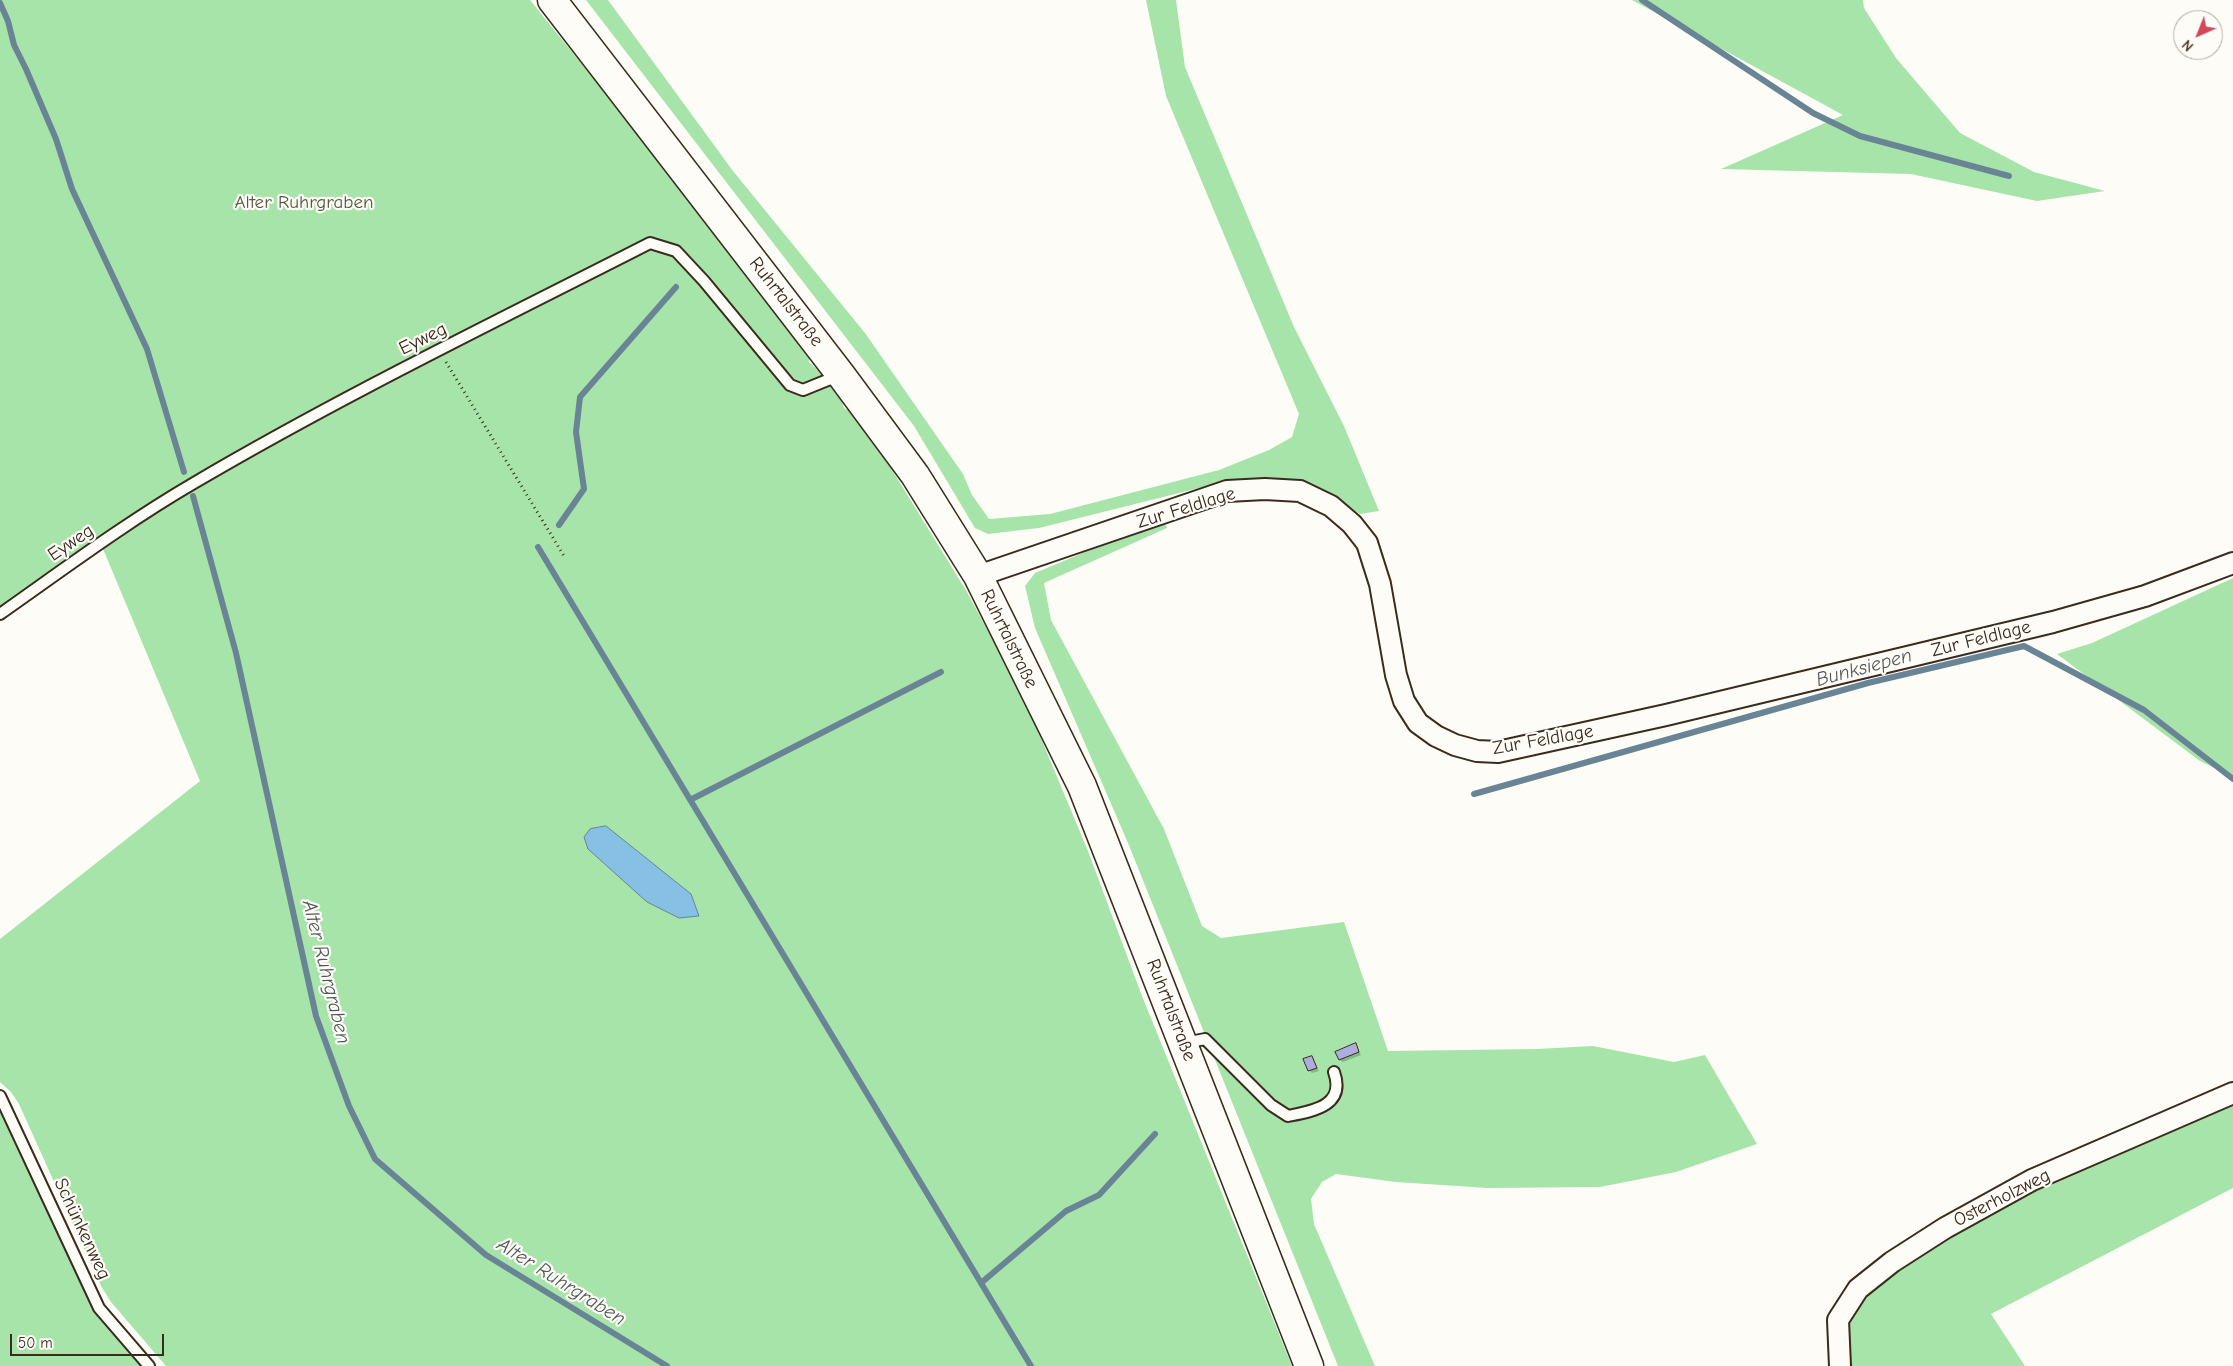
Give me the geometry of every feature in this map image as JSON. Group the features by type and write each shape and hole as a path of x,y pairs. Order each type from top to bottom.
{"main road":[{"name":"Ruhrtalstraße","path":"552,0 841,375 915,475 978,576 1082,786 1309,1366"}],"street":[{"name":"Zur Feldlage","path":"978,576 1227,492 1265,489 1300,491 1331,506 1352,524 1367,543 1380,584 1396,675 1404,701 1418,723 1436,736 1455,745 1498,752 1675,713 2052,622 2145,596 2233,563"},
{"name":"Osterholzweg","path":"1840,1366 1838,1320 1858,1289 1892,1262 1945,1228 2032,1180 2233,1093"}],"lane":[{"name":"Eyweg","path":"0,614 80,558 194,483 384,378 650,243 676,251 704,281 790,385 803,390 841,375"},
{"path":"1184,1043 1205,1039 1271,1105 1288,1116 1309,1112 1330,1102 1336,1093 1334,1072"},
{"name":"Schünkenweg","path":"0,1096 100,1308 150,1366"}],"path":[{"path":"439,351 564,556"}],"green space":[{"path":"0,0 530,0 664,166 809,359 809,362 837,388 844,408 849,411 889,465 967,592 1025,700 1088,851 1142,996 1292,1366 166,1366 111,1302 101,1286 19,1104 11,1092 0,1082 0,939 200,781 101,544 0,614"},
{"path":"586,0 608,0 733,171 865,333 963,474 972,495 989,519 1050,514 1219,470 1269,450 1292,437 1299,414 1166,96 1146,0 1176,0 1185,67 1294,327 1344,426 1379,511 1360,514 1319,489 1284,480 1211,485 1039,528 988,534 975,528 914,426"},
{"path":"1632,0 1863,0 1864,8 1896,58 1960,133 2034,172 2105,191 2037,201 1911,174 1721,169 1843,115"},
{"path":"1164,519 1167,528 1044,583 1051,620 1164,829 1202,926 1221,938 1344,922 1388,1051 1537,1049 1593,1046 1674,1062 1705,1055 1757,1144 1676,1172 1600,1187 1488,1188 1396,1182 1336,1174 1322,1182 1311,1199 1314,1224 1375,1366 1338,1366 1128,843 1035,628 1025,586 1035,573"},
{"path":"2233,578 2233,777 2200,761 2057,654 2092,643"},
{"path":"2233,1093 2233,1188 1991,1314 2025,1366 1840,1366 1838,1320 1858,1289 1945,1228"},
{"path":"0,1096 99,1308 149,1366 0,1366"}],"water":[{"path":"606,826 691,894 699,916 679,918 647,902 588,849 584,837 590,829"}],"building":[{"path":"1356,1043 1359,1052 1339,1060 1335,1052"},
{"path":"1312,1056 1317,1068 1308,1071 1303,1059"}],"waterway":[{"path":"1642,0 1813,113 1860,136 2009,176"},
{"name":"Alter Ruhrgraben","path":"0,3 8,21 14,45 56,139 72,189 147,349 184,472"},
{"path":"559,525 584,489 576,432 580,397 676,287"},
{"name":"Alter Ruhrgraben","path":"193,496 236,653 316,1016 349,1106 375,1159 486,1255 667,1366"},
{"path":"538,547 1031,1366"},
{"name":"Bunksiepen","path":"1474,794 1868,683 2024,646 2144,710 2233,779"},
{"path":"690,800 941,672"},
{"path":"981,1283 1066,1211 1099,1195 1155,1134"}]}
